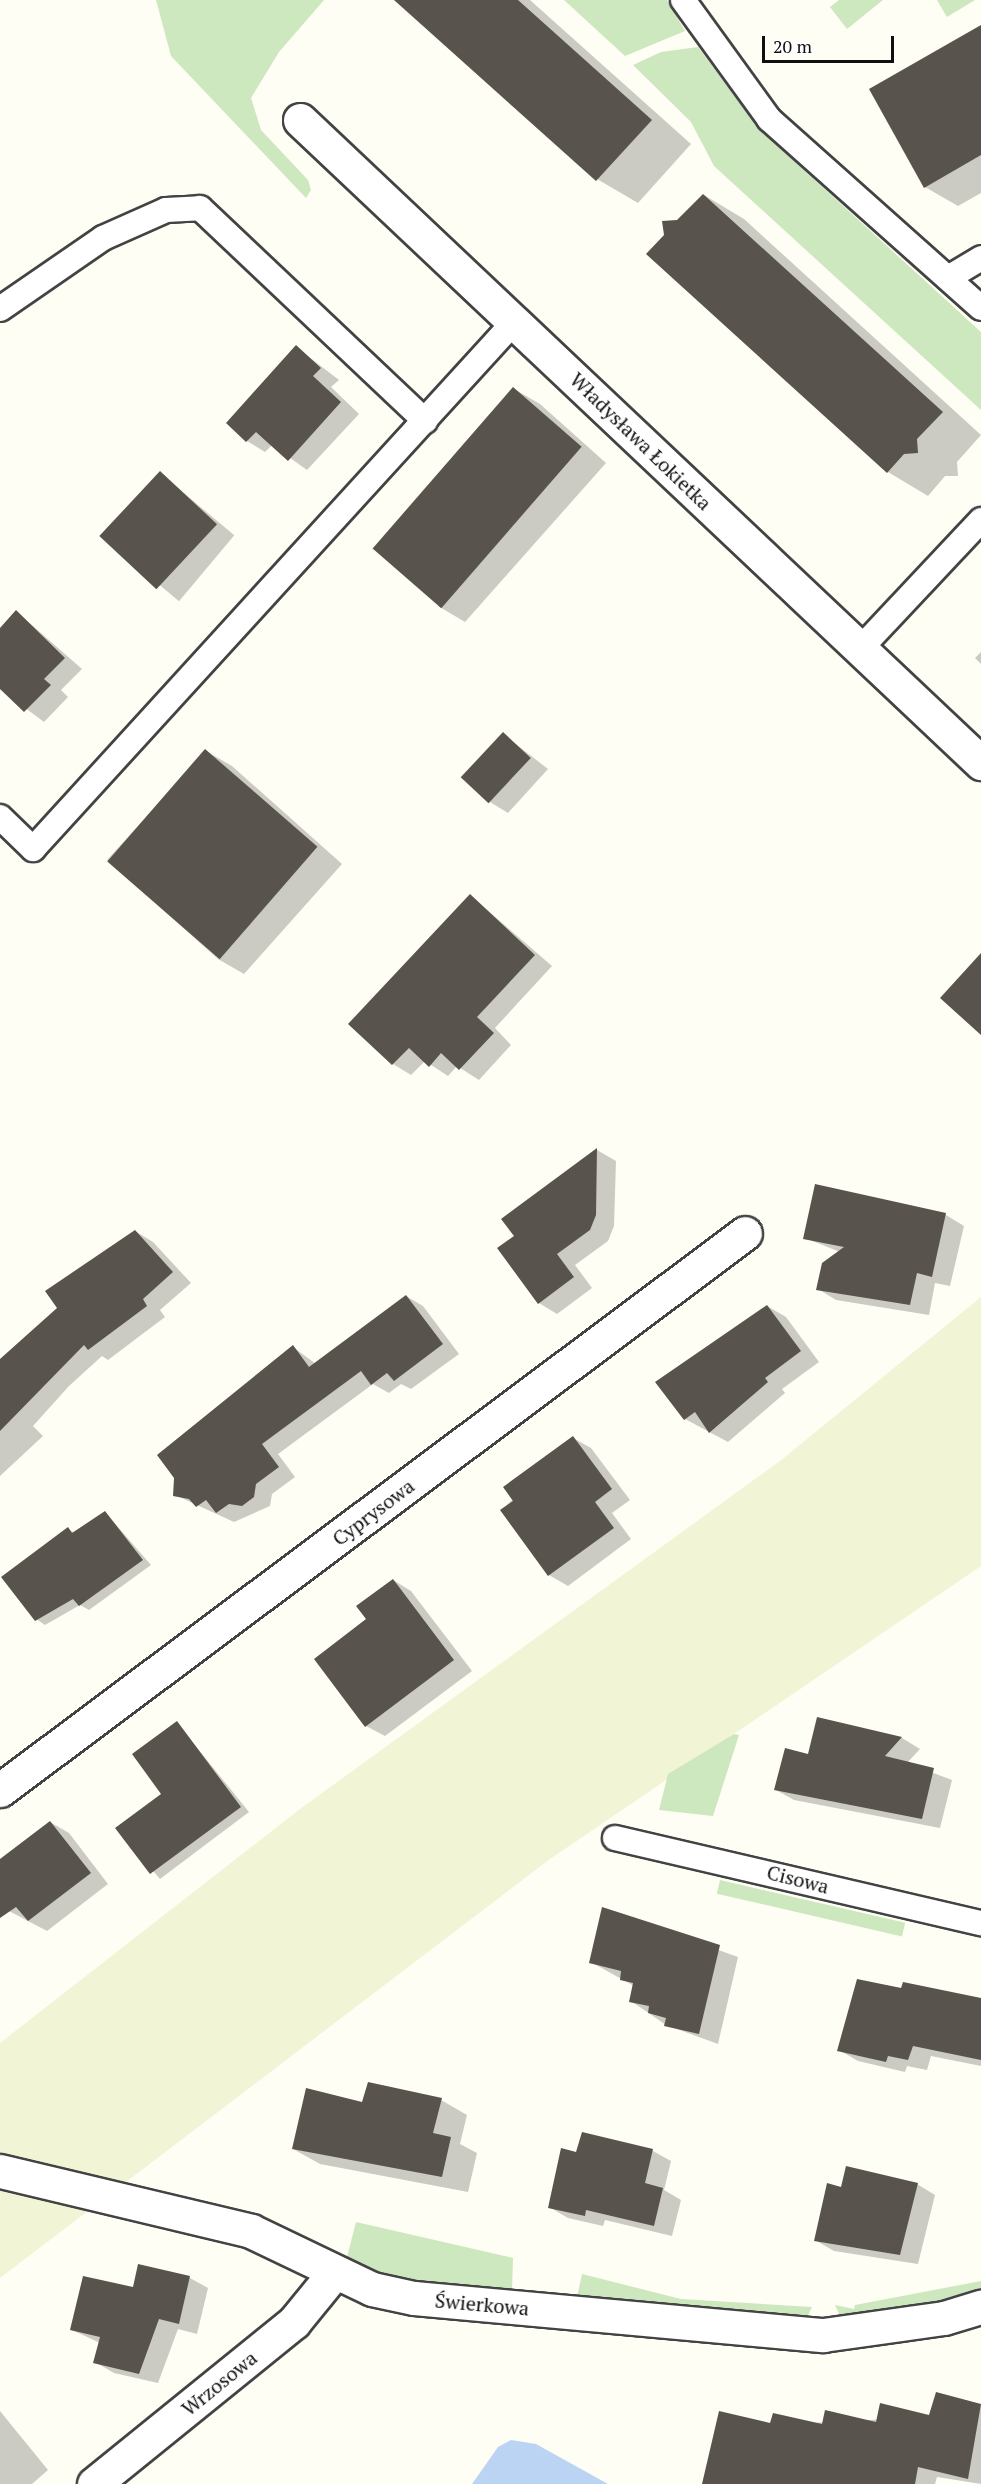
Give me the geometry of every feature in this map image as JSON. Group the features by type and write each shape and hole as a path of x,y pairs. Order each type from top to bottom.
{"street":[{"name":"Władysława Łokietka","path":"300,120 981,762"},
{"name":"Cyprysowa","path":"0,1790 746,1233"},
{"name":"Świerkowa","path":"0,2171 251,2231 334,2273 372,2289 414,2298 780,2333 823,2335 981,2307"},
{"name":"Wrzosowa","path":"93,2484 294,2322 334,2273"}],"lane":[{"path":"683,0 770,119 981,308"},
{"path":"0,309 103,238 166,210 200,208 425,421"},
{"path":"948,278 981,258"},
{"path":"0,817 33,849 515,321"},
{"path":"860,649 981,520"},
{"name":"Cisowa","path":"615,1838 981,1923"}],"green space":[{"path":"156,0 324,0 279,52 251,98 261,130 308,180 311,190 306,198 171,56"},
{"path":"564,0 667,0 685,31 625,56"},
{"path":"839,0 883,0 847,29 830,7"},
{"path":"937,0 975,0 947,17"},
{"path":"698,47 759,129 981,332 981,410 714,166 691,122 633,65 661,52"},
{"path":"981,1297 981,1566 550,1859 0,2278 0,2043 300,1809 780,1461"},
{"path":"734,1734 739,1735 713,1816 659,1810 668,1774"},
{"path":"720,1880 905,1923 902,1936 717,1894"},
{"path":"356,2222 513,2258 512,2291 386,2278 346,2261"},
{"path":"582,2274 681,2299 812,2307 806,2320 577,2297"},
{"path":"981,2281 981,2293 903,2308 841,2318 835,2305 854,2309 855,2305"}],"water":[{"path":"511,2440 536,2444 608,2484 472,2484 498,2447"}],"building":[{"path":"394,0 518,0 652,120 596,181"},
{"path":"981,25 981,155 924,188 869,89"},
{"path":"703,194 943,412 917,439 918,453 904,454 887,473 646,254 664,235 662,221 677,220"},
{"path":"296,345 321,368 313,376 341,402 288,461 256,432 246,442 226,423"},
{"path":"513,387 582,447 441,608 373,549"},
{"path":"160,471 217,524 156,589 99,536"},
{"path":"16,610 65,658 44,679 51,685 24,712 0,689 0,628"},
{"path":"503,732 531,758 489,803 461,777"},
{"path":"205,749 317,847 220,959 107,861"},
{"path":"470,894 535,955 477,1017 494,1033 459,1070 441,1053 429,1067 409,1048 392,1065 348,1024"},
{"path":"981,953 981,1035 940,998"},
{"path":"597,1148 596,1215 590,1230 557,1254 574,1277 538,1304 497,1248 514,1236 501,1219"},
{"path":"815,1184 946,1213 932,1277 917,1273 910,1305 816,1290 822,1263 844,1247 803,1239"},
{"path":"135,1230 173,1272 143,1299 147,1306 88,1350 84,1345 0,1431 0,1359 57,1308 45,1291"},
{"path":"406,1295 443,1344 394,1381 387,1373 371,1385 361,1371 262,1444 279,1467 256,1484 254,1497 242,1506 229,1504 216,1513 206,1500 196,1507 189,1499 173,1496 174,1478 157,1455 293,1345 309,1367"},
{"path":"767,1305 801,1351 765,1378 768,1382 709,1433 695,1412 684,1420 655,1382"},
{"path":"573,1436 612,1489 595,1502 614,1528 548,1576 500,1510 513,1501 503,1487"},
{"path":"105,1511 143,1560 79,1606 73,1599 35,1621 1,1577 68,1527 72,1533"},
{"path":"393,1579 454,1660 365,1727 314,1659 366,1619 356,1606"},
{"path":"817,1717 902,1737 885,1756 934,1768 922,1819 774,1790 785,1748 808,1754"},
{"path":"177,1721 241,1807 150,1874 115,1828 161,1794 132,1754"},
{"path":"50,1821 91,1873 28,1921 16,1907 0,1918 0,1859"},
{"path":"602,1907 720,1945 699,2034 664,2026 666,2018 648,2013 649,2006 629,2002 633,1983 620,1980 621,1971 589,1963"},
{"path":"857,1979 901,1988 903,1982 981,1998 981,2060 913,2046 908,2060 888,2056 886,2062 837,2051"},
{"path":"368,2082 442,2098 433,2133 451,2137 442,2177 292,2149 306,2088 362,2102"},
{"path":"582,2132 653,2149 645,2183 663,2188 654,2226 586,2210 585,2216 548,2208 561,2148 576,2152"},
{"path":"846,2166 918,2183 900,2255 814,2241 827,2183 841,2187"},
{"path":"138,2264 190,2276 179,2324 159,2319 139,2374 93,2363 100,2337 70,2330 83,2276 133,2287"},
{"path":"936,2392 981,2404 968,2479 918,2467 915,2484 702,2484 719,2411 770,2423 773,2413 822,2424 825,2410 876,2422 880,2403 929,2415"}]}
